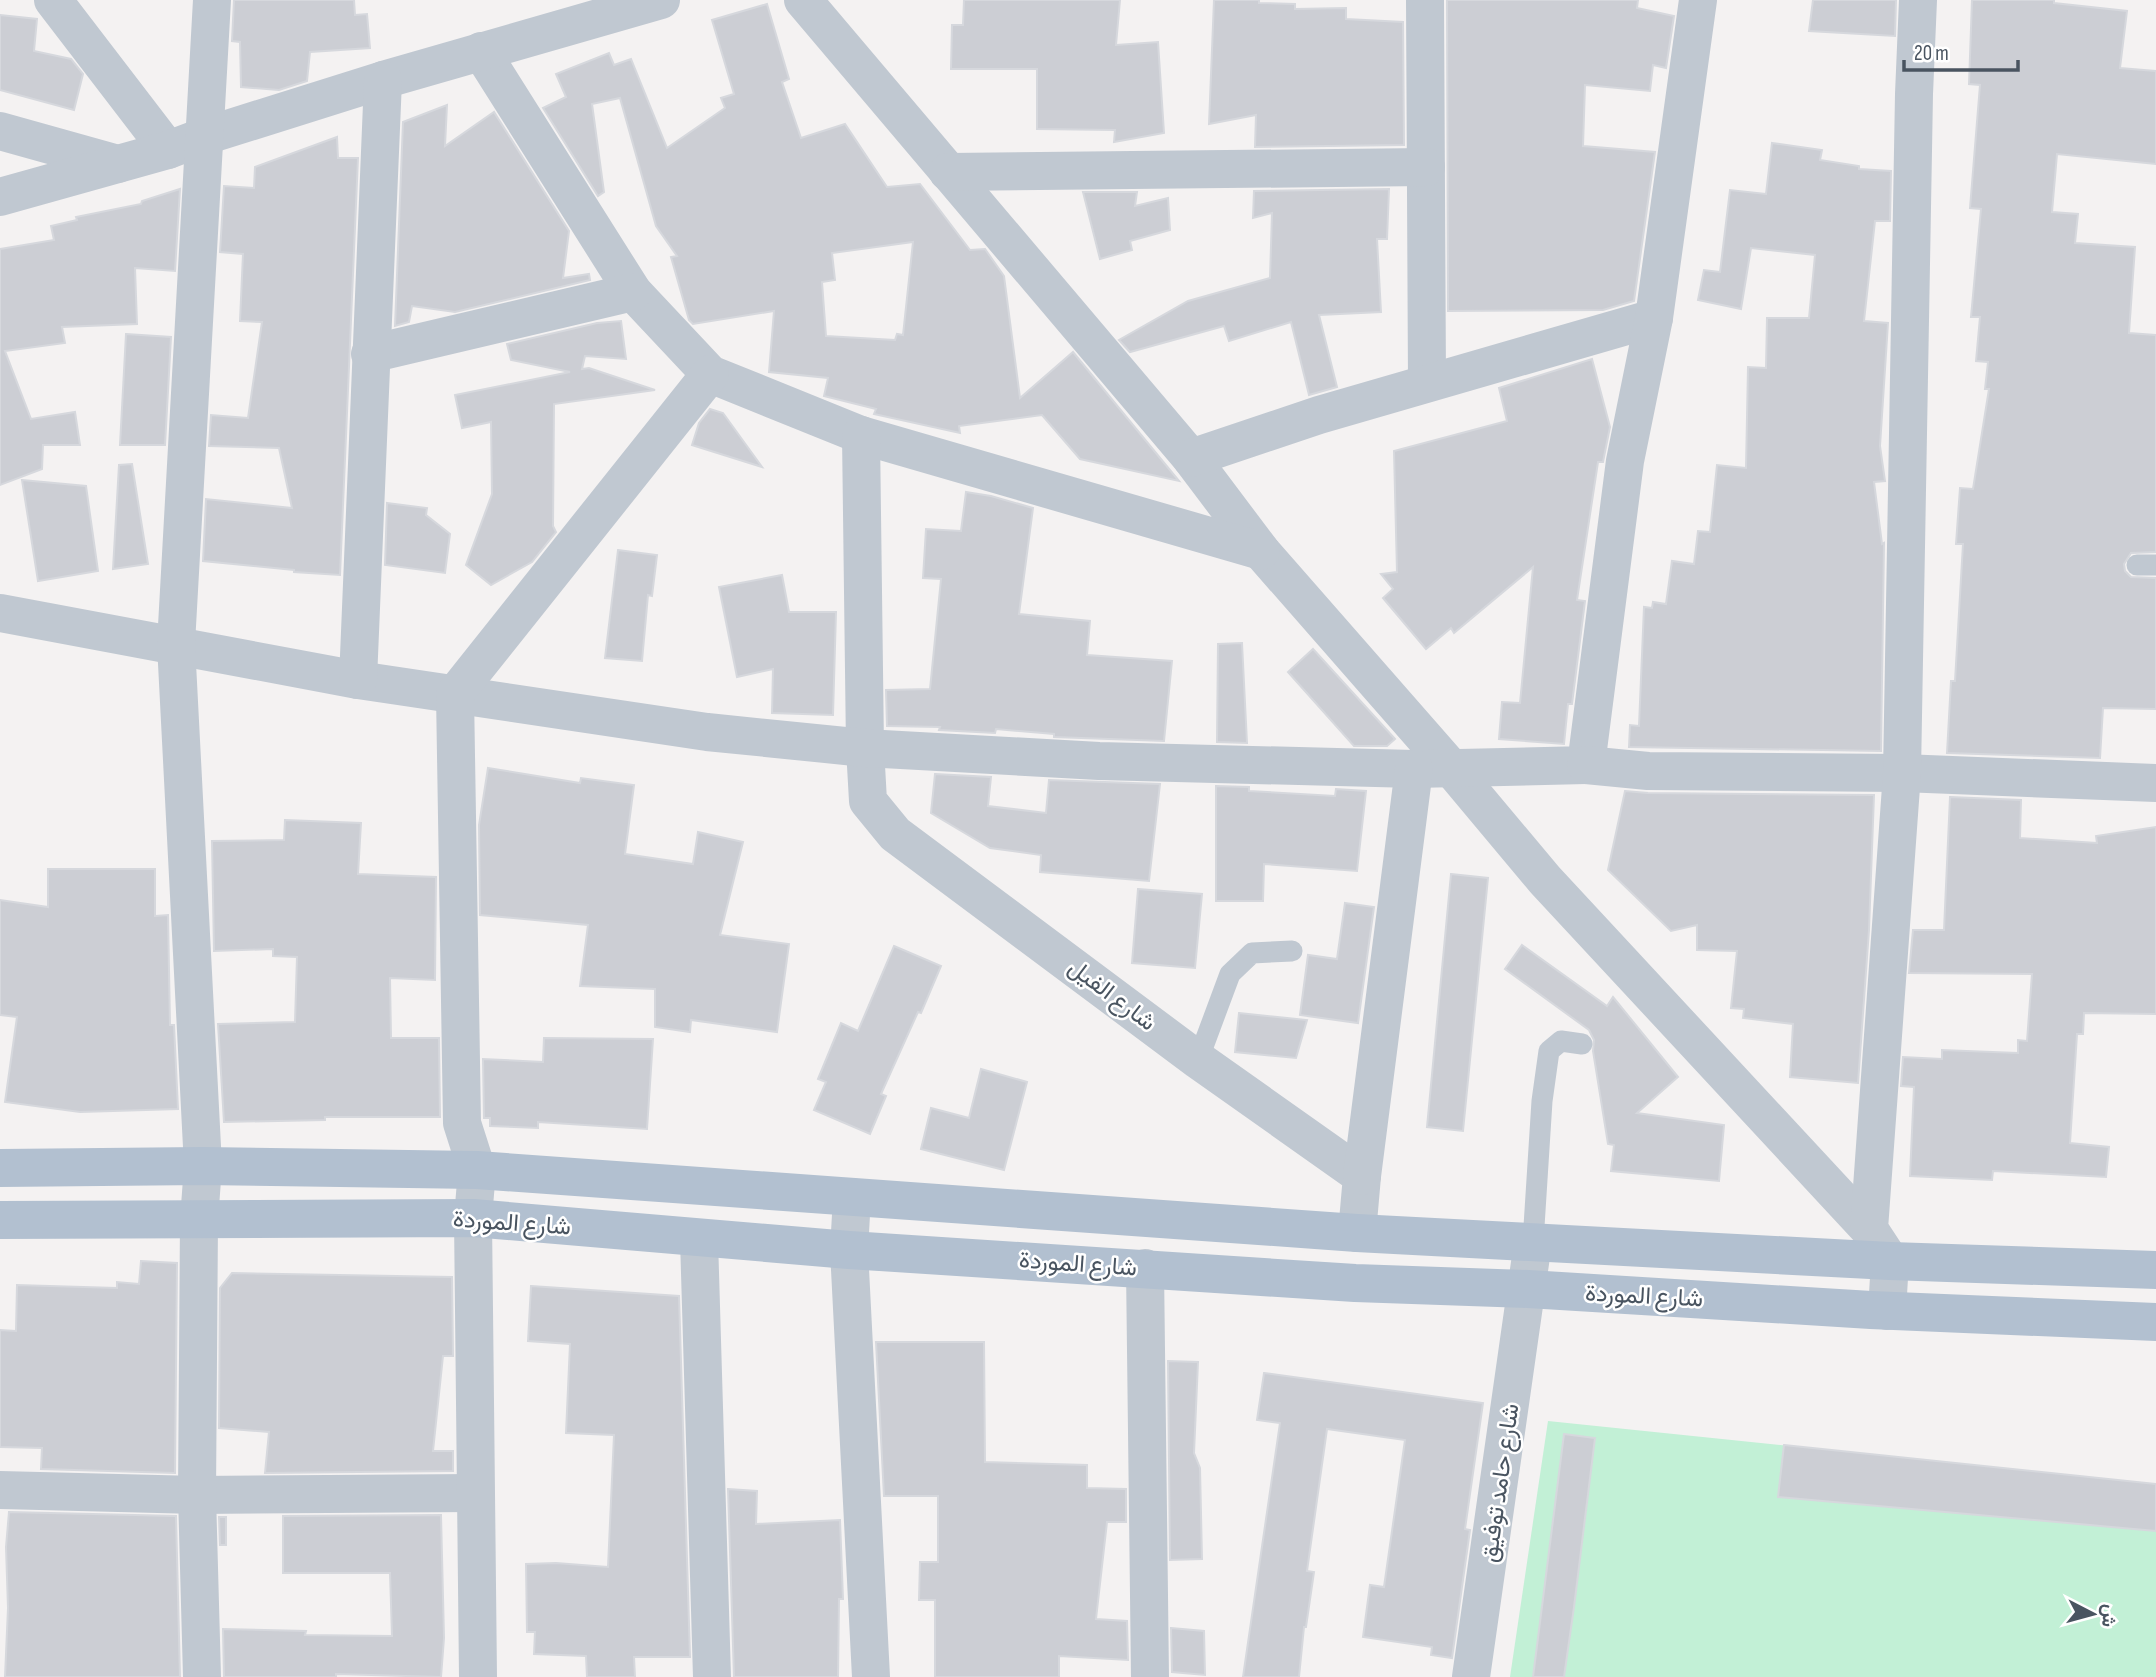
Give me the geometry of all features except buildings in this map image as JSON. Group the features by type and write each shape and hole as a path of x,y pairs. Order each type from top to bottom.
{"main road":[{"name":"شارع الموردة","path":"0,1168 203,1166 477,1170 1357,1233 1890,1261 2156,1270"},
{"name":"شارع الموردة","path":"0,1220 473,1218 849,1250 1355,1283 1528,1289 1887,1311 2156,1322"}],"street":[{"path":"53,0 168,150"},
{"path":"202,1677 197,1495 199,1220 203,1166 176,644 212,0"},
{"path":"0,197 168,150 383,80 661,0"},
{"path":"803,0 1191,458 1261,551 1452,769 1545,880 1869,1229 1890,1261 1887,1311"},
{"path":"1425,0 1427,383"},
{"path":"1586,765 1625,461 1654,317 1698,0"},
{"path":"1869,1229 1902,773 1914,94 1919,0"},
{"path":"481,51 633,292 710,374 861,435 1261,551"},
{"path":"358,680 383,80"},
{"path":"0,131 120,164"},
{"path":"948,172 1426,167"},
{"path":"370,354 633,292"},
{"path":"1191,458 1319,415 1654,317"},
{"path":"478,1677 473,1218 477,1170 462,1124 455,694 710,374"},
{"name":"شارع الفيل","path":"861,435 864,748 869,801 895,834 1198,1060 1362,1176"},
{"path":"0,613 358,680 707,732 864,748 1099,761 1414,769 1586,765 1648,771 1902,773 2156,783"},
{"path":"1357,1233 1414,769"},
{"path":"852,1197 849,1250 872,1677"},
{"path":"699,1238 712,1677"},
{"name":"شارع حامد توفيق","path":"1471,1677 1533,1242"},
{"path":"1145,1268 1150,1677"},
{"path":"0,1490 197,1495 475,1493"}],"lane":[{"path":"1198,1060 1230,974 1252,953 1292,951"},
{"path":"1533,1242 1542,1101 1549,1051 1560,1041 1582,1044"}],"green space":[{"path":"1548,1421 2156,1484 2156,1677 1510,1677"}]}
